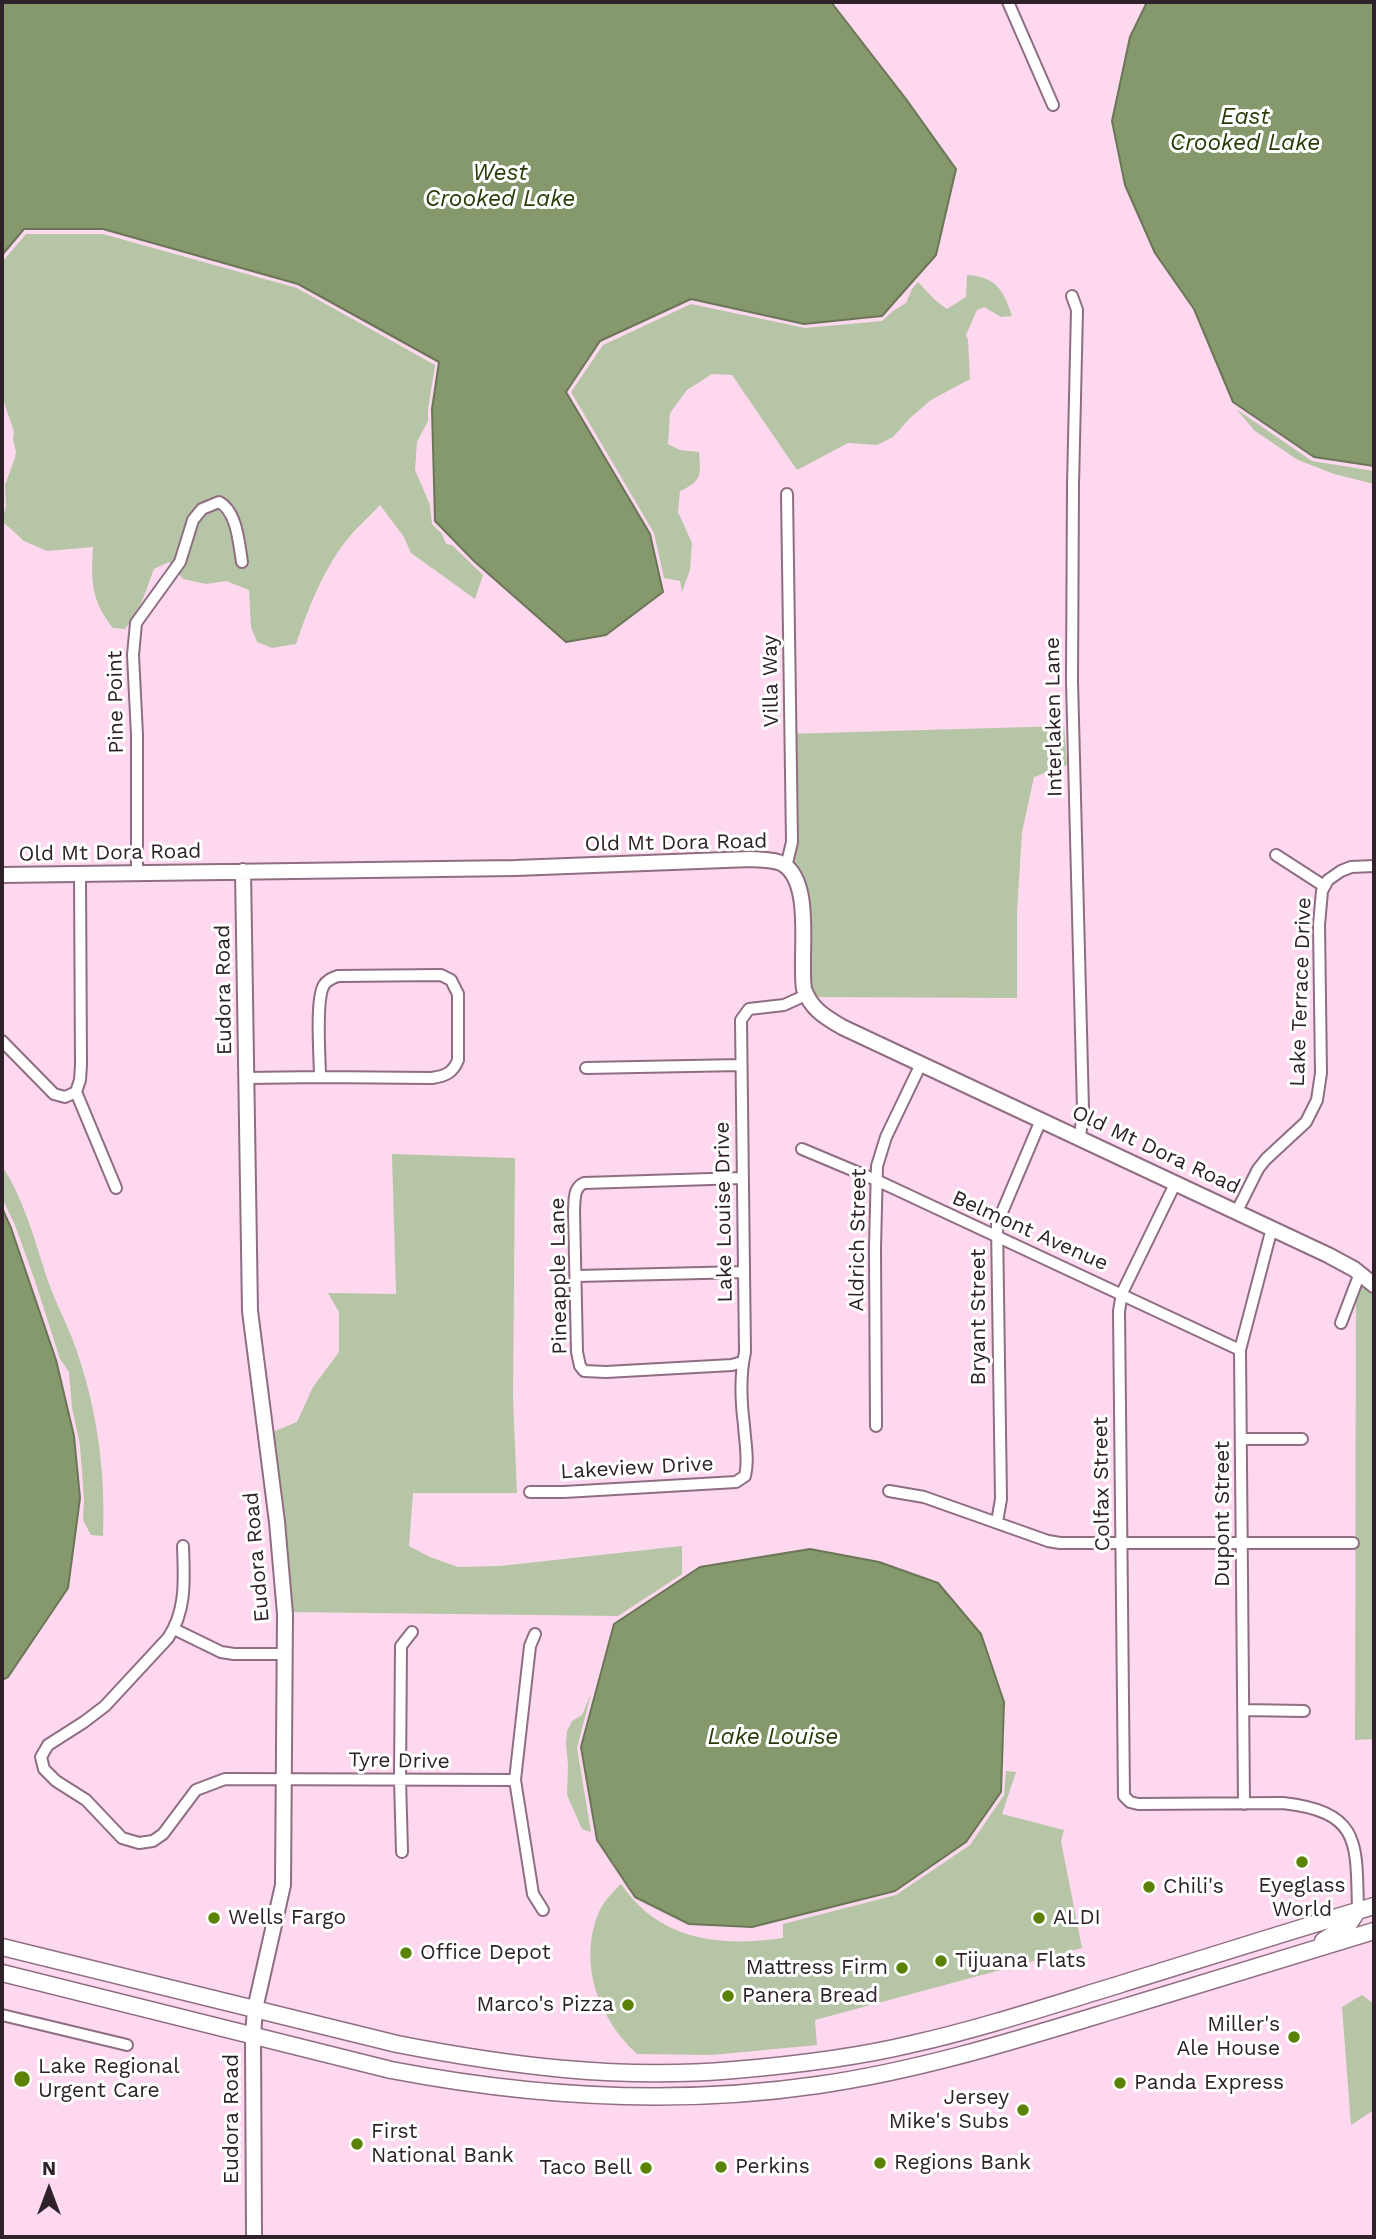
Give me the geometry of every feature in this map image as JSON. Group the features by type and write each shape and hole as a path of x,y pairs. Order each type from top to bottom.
{"main road":[{"path":"2,1947 397,2044 540,2068 678,2073 815,2062 901,2047 950,2035 1366,1908"},
{"path":"1307,1951 1348,1925 1366,1908"},
{"path":"2,1973 391,2070 456,2082 530,2092 601,2096 729,2095 870,2077 966,2055 1368,1933 1374,1920"},
{"path":"815,2062 816,2086"}],"street":[{"path":"1008,2 1053,105"},
{"name":"Interlaken Lane","path":"1072,296 1077,310 1072,681 1083,1109 1080,1138"},
{"name":"Villa Way","path":"786,867 792,842 787,494"},
{"name":"Pine Point","path":"137,874 133,654 136,623 180,562 190,527 202,509 219,502 226,507 239,541 242,562"},
{"path":"1276,855 1324,886"},
{"name":"Old Mt Dora Road","path":"2,875 515,868 751,859 782,863 793,874 800,892 803,979 806,995 816,1009 842,1027 1328,1255 1360,1273 1374,1285"},
{"name":"Lake Terrace Drive","path":"1237,1211 1265,1159 1306,1122 1317,1100 1321,1073 1319,925 1320,899 1324,886 1341,870 1374,866"},
{"name":"Eudora Road","path":"243,872 250,1311 283,1573 284,1654 283,1885 255,2010 253,2036 254,2237"},
{"path":"80,875 81,1065 76,1092 116,1188"},
{"path":"246,1078 442,1076 454,1070 458,1060 458,994 451,980 440,975 338,976 325,982 320,993 320,1077"},
{"name":"Lake Louise Drive","path":"745,1476 747,1459 742,1362 745,1352 741,1020 747,1011 784,1005 806,995"},
{"path":"2,1041 54,1094 65,1097 76,1092"},
{"name":"Aldrich Street","path":"876,1426 876,1180 886,1137 920,1064"},
{"path":"586,1068 741,1065"},
{"name":"Bryant Street","path":"997,1522 1001,1499 997,1224 1041,1120"},
{"name":"Belmont Avenue","path":"802,1149 876,1180 1240,1350"},
{"name":"Pineapple Lane","path":"742,1362 732,1365 584,1371 577,1352 575,1210 576,1190 584,1183 743,1178"},
{"name":"Colfax Street","path":"1175,1182 1122,1293 1118,1325 1122,1786 1125,1798 1138,1804 1244,1804"},
{"name":"Dupont Street","path":"1244,1804 1240,1350 1272,1228"},
{"path":"577,1276 744,1272"},
{"path":"1341,1323 1360,1273"},
{"path":"1241,1438 1302,1439"},
{"name":"Lakeview Drive","path":"530,1492 736,1482 745,1476"},
{"path":"888,1491 924,1497 1060,1543 1353,1543"},
{"path":"183,1546 183,1601 174,1629 221,1652 284,1654"},
{"name":"Tyre Drive","path":"174,1629 156,1653 105,1706 84,1723 48,1745 41,1758 44,1769 56,1781 86,1800 122,1838 139,1843 153,1841 163,1834 191,1794 204,1785 225,1779 515,1780"},
{"path":"402,1852 401,1646 412,1632"},
{"path":"535,1634 530,1646 515,1780 533,1894 543,1910"},
{"path":"1244,1710 1304,1711"},
{"path":"1244,1804 1283,1803 1305,1806 1324,1812 1339,1821 1348,1830 1356,1851 1366,1908"},
{"path":"2,2015 127,2045"}],"shaded area":[{"path":"26,234 103,234 297,288 435,365 428,421 417,442 415,470 430,505 432,524 442,534 446,544 452,545 483,575 475,599 411,553 404,537 380,505 350,536 330,564 296,644 272,648 257,642 251,627 249,590 226,581 206,584 183,579 169,562 154,569 139,608 125,629 113,628 96,599 92,570 93,547 47,551 24,541 2,521 6,506 5,485 16,451 2,386 2,262"},
{"path":"967,275 985,278 997,286 1012,316 1001,317 984,307 977,310 966,335 970,379 931,400 893,437 877,445 848,443 797,470 732,375 712,374 687,390 670,413 668,444 680,450 699,452 698,476 693,484 680,491 678,512 692,543 690,570 682,592 680,581 664,578 654,533 571,392 603,345 691,304 805,328 882,321 906,303 918,282 947,309 966,297"},
{"path":"1236,409 1312,461 1374,471 1374,484 1334,474 1298,460 1255,431"},
{"path":"1064,726 1067,765 1034,777 1022,832 1017,912 1017,998 813,997 809,988 790,864 786,734"},
{"path":"392,1154 515,1158 513,1400 517,1493 413,1493 409,1546 458,1567 500,1566 682,1546 682,1574 618,1616 289,1612 270,1433 297,1422 313,1387 339,1352 339,1312 328,1293 396,1294"},
{"path":"2,1166 24,1208 87,1386 101,1461 103,1536 91,1535 83,1520 80,1445 72,1408 69,1372 60,1359 15,1225 2,1198"},
{"path":"1356,1277 1374,1292 1374,1739 1355,1740"},
{"path":"591,1694 577,1748 591,1832 582,1829 567,1795 566,1744 567,1731 572,1721 582,1715"},
{"path":"1006,1771 1016,1772 1002,1814 1064,1830 1061,1841 1082,1948 815,2020 817,2045 712,2055 637,2054 612,2025 596,1990 590,1952 598,1914 621,1884 654,1918 693,1936 736,1941 783,1938 783,1924 896,1895 970,1845 1004,1795"},
{"path":"1362,1995 1374,2004 1374,2110 1351,2125 1342,2007"}],"water":[{"name":"West Crooked Lake","path":"2,2 831,2 956,169 936,255 882,316 804,324 691,299 600,341 566,392 650,534 663,592 606,635 566,642 475,562 435,521 432,409 439,362 298,284 103,229 24,229 2,255"},
{"name":"East Crooked Lake","path":"1147,2 1374,2 1374,466 1314,457 1233,402 1194,309 1155,253 1125,185 1112,121 1130,37"},
{"path":"2,1208 56,1360 74,1436 80,1498 68,1588 8,1677 2,1680"},
{"name":"Lake Louise","path":"810,1549 879,1562 938,1583 981,1634 1004,1702 1001,1792 966,1842 895,1891 752,1927 689,1924 635,1897 597,1840 581,1747 614,1624 700,1567"}],"place":[{"name":"Eyeglass World","path":"1302,1862"},
{"name":"Chili's","path":"1149,1887"},
{"name":"Wells Fargo","path":"214,1918"},
{"name":"ALDI","path":"1039,1918"},
{"name":"Office Depot","path":"406,1953"},
{"name":"Tijuana Flats","path":"941,1961"},
{"name":"Mattress Firm","path":"902,1968"},
{"name":"Panera Bread","path":"728,1996"},
{"name":"Marco's Pizza","path":"628,2005"},
{"name":"Miller's Ale House","path":"1294,2037"},
{"name":"Lake Regional Urgent Care","path":"22,2079"},
{"name":"Panda Express","path":"1120,2083"},
{"name":"Jersey Mike's Subs","path":"1023,2110"},
{"name":"First National Bank","path":"357,2144"},
{"name":"Regions Bank","path":"880,2163"},
{"name":"Perkins","path":"721,2167"},
{"name":"Taco Bell","path":"646,2168"}]}
